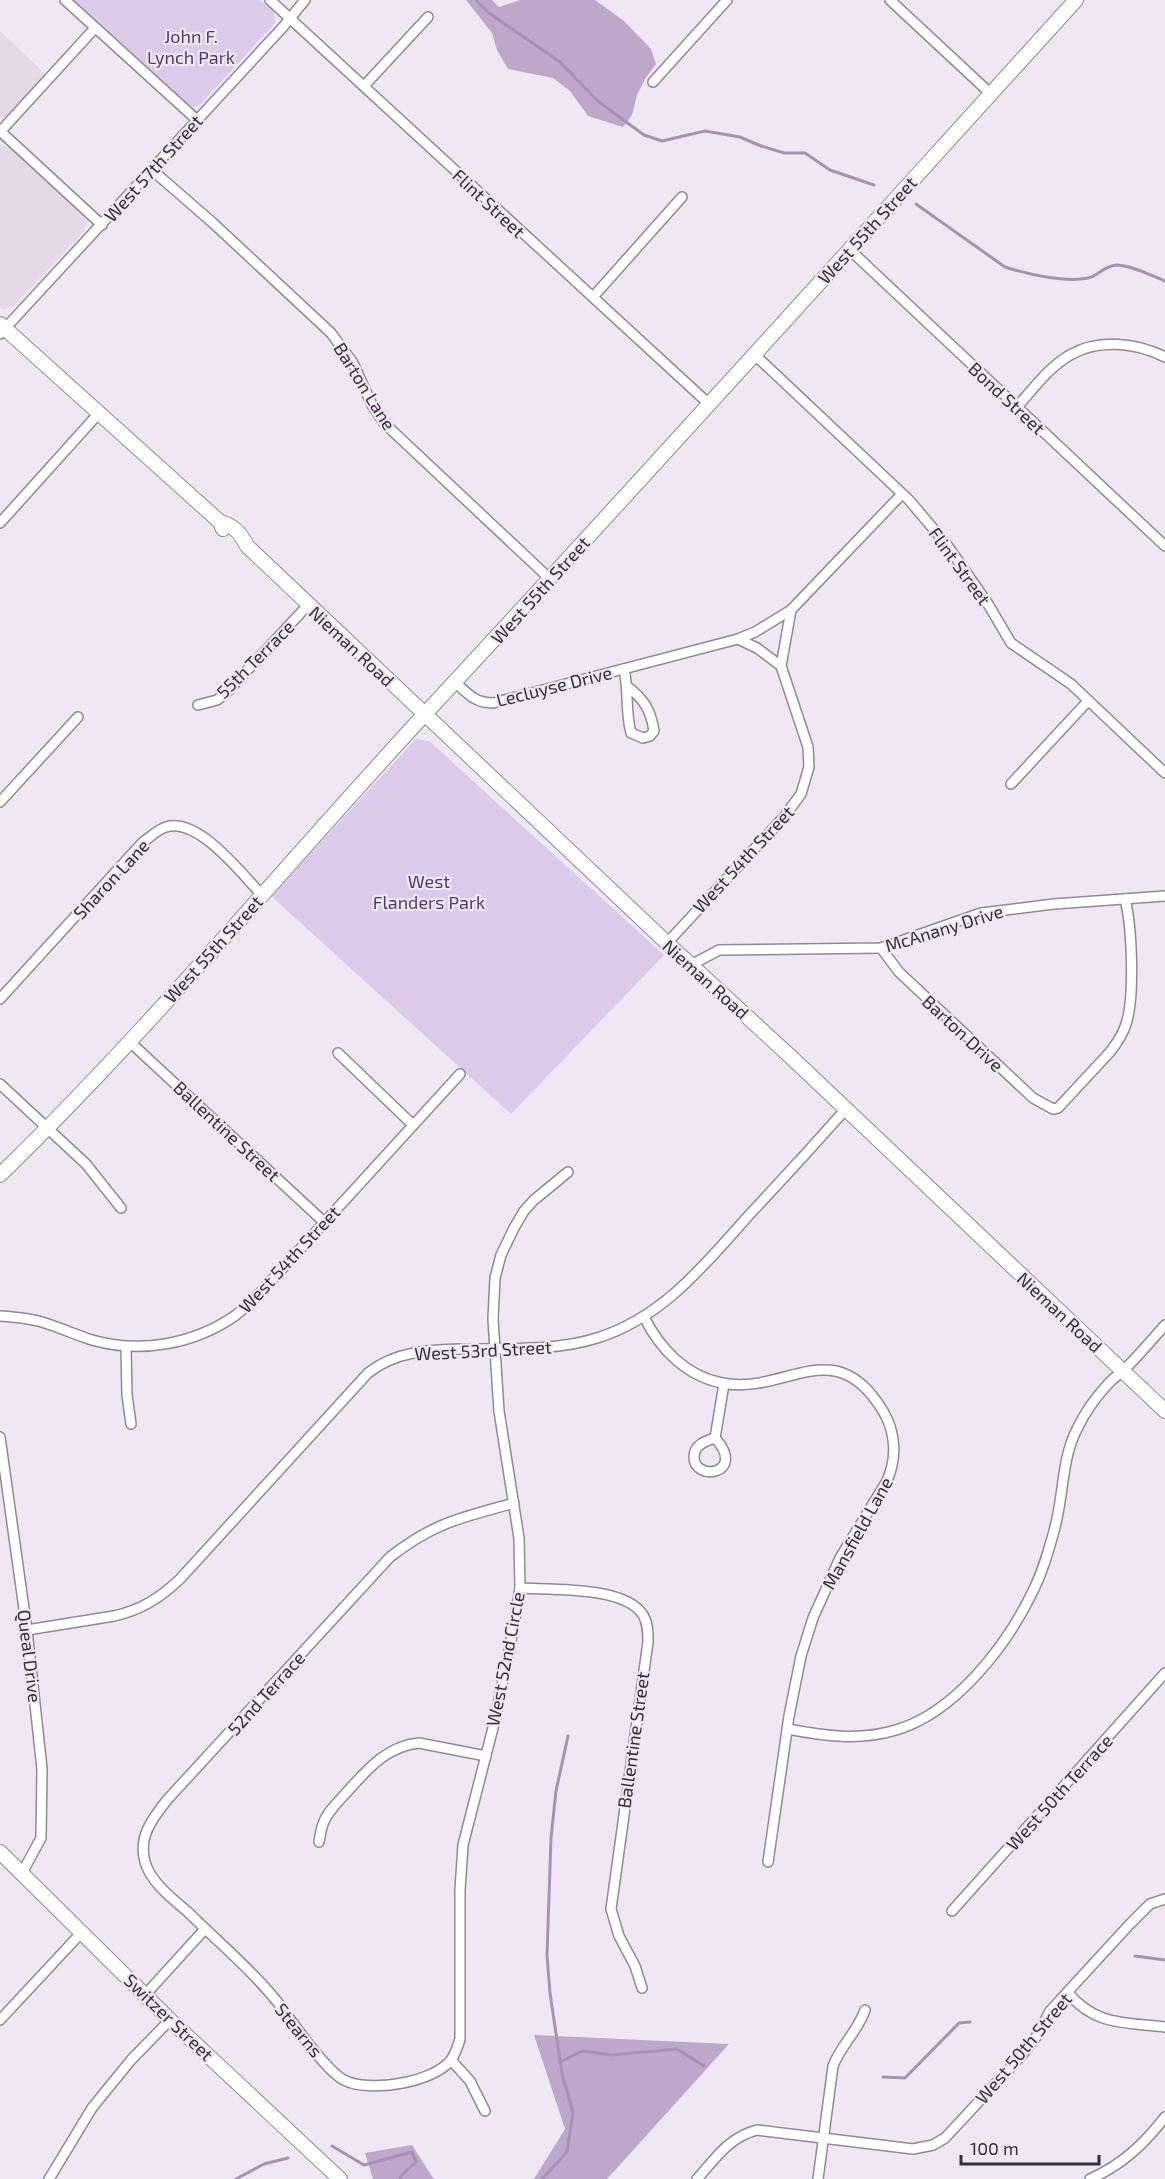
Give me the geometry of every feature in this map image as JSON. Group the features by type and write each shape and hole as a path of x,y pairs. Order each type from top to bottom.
{"street":[{"path":"65,0 197,120"},
{"name":"Flint Street","path":"270,0 709,404"},
{"name":"West 57th Street","path":"2,329 102,225 291,19 305,0"},
{"path":"653,82 727,0"},
{"path":"890,0 991,94"},
{"name":"West 55th Street","path":"0,1175 48,1129 130,1042 1076,0"},
{"path":"364,86 428,17"},
{"path":"95,28 0,132 102,225"},
{"name":"Barton Lane","path":"152,170 213,223 331,333 353,363 372,405 384,423 550,579"},
{"path":"592,297 682,197"},
{"name":"Bond Street","path":"850,250 1165,546"},
{"name":"Nieman Road","path":"2,329 220,522 224,530 236,542 247,546 1165,1411"},
{"path":"1017,407 1055,367 1071,354 1090,347 1121,344 1140,347 1165,357"},
{"name":"Flint Street","path":"755,355 902,494 946,545 988,604 1011,643 1071,684 1165,773"},
{"path":"0,523 99,413"},
{"path":"791,610 902,494"},
{"name":"55th Terrace","path":"198,705 217,700 227,692 308,605"},
{"name":"Lecluyse Drive","path":"456,682 481,703 493,703 738,639 755,632 791,610"},
{"name":"West 54th Street","path":"667,943 794,805 806,783 809,766 808,747 781,666 791,610"},
{"path":"738,639 757,648 781,666"},
{"name":"Lecluyse Drive","path":"624,669 628,687 626,696 629,726 631,733 643,738 654,731 651,715 639,695 628,687"},
{"path":"1011,784 1088,701"},
{"path":"0,802 78,717"},
{"name":"Sharon Lane","path":"0,999 142,843 164,827 182,825 200,834 262,895"},
{"name":"McAnany Drive","path":"691,965 719,950 881,948 981,913 1054,904 1165,896"},
{"name":"Barton Drive","path":"881,948 899,972 1033,1098 1053,1109 1058,1108 1110,1052 1126,1025 1130,1011 1130,939 1125,899"},
{"name":"Ballentine Street","path":"130,1042 324,1222"},
{"path":"338,1053 413,1125"},
{"name":"West 54th Street","path":"0,1316 23,1317 94,1341 126,1347 176,1342 198,1335 237,1314 260,1293 460,1074"},
{"path":"0,1084 86,1164 121,1208"},
{"name":"West 53rd Street","path":"27,1630 114,1617 159,1598 180,1580 368,1373 395,1356 418,1351 545,1347 577,1343 598,1338 644,1317 682,1288 845,1110"},
{"name":"West 52nd Circle","path":"451,2060 460,2039 462,1856 468,1820 486,1756 520,1588 519,1538 499,1411 493,1304 495,1278 501,1255 513,1228 524,1211 568,1172"},
{"name":"Mansfield Lane","path":"644,1317 658,1341 673,1358 693,1372 724,1384 749,1384 811,1370 837,1372 854,1380 874,1397 885,1415 893,1436 892,1470 840,1558 813,1618 794,1684 768,1862"},
{"path":"788,1729 848,1737 896,1730 932,1713 970,1680 1001,1645 1032,1593 1056,1527 1067,1456 1076,1431 1090,1405 1109,1382 1123,1371 1165,1325"},
{"path":"126,1347 127,1395 131,1424"},
{"path":"715,1438 724,1384"},
{"name":"Queal Drive","path":"0,1437 38,1720 42,1795 41,1838 22,1873"},
{"name":"52nd Terrace","path":"143,1847 145,1832 151,1819 167,1800 375,1573 403,1547 424,1532 444,1523 514,1503"},
{"name":"Ballentine Street","path":"520,1588 615,1595 632,1603 643,1615 647,1627 648,1642 611,1909 619,1936 635,1966 642,1988"},
{"name":"West 50th Terrace","path":"952,1911 1165,1673"},
{"path":"319,1842 323,1823 338,1801 374,1763 395,1749 419,1743 486,1756"},
{"name":"Stearns","path":"143,1847 145,1862 156,1882 269,1993 342,2079 360,2086 414,2080 434,2074 451,2060"},
{"name":"Switzer Street","path":"0,1852 170,2020 340,2179"},
{"name":"West 50th Street","path":"697,2179 728,2144 743,2133 757,2130 913,2149 939,2141 951,2132 1022,2055 1036,2037 1050,2011 1141,1912 1150,1904 1165,1899"},
{"path":"145,1995 205,1929"},
{"path":"0,2020 82,1932"},
{"path":"1068,1993 1086,2011 1102,2019 1165,2027"},
{"path":"818,2179 833,2066 839,2052 861,2022 865,2010"},
{"path":"49,2179 92,2108 131,2060 170,2020"},
{"path":"451,2060 470,2081 485,2111"},
{"path":"1090,2179 1108,2171 1134,2153 1165,2117"}],"shaded area":[{"path":"466,0 492,0 499,7 520,0 595,0 624,21 651,49 656,64 637,95 632,115 623,127 588,116 570,91 553,78 508,69 497,50 492,33"},
{"path":"0,31 46,75 9,115 3,118 0,118"},
{"path":"0,145 10,148 83,213 87,223 84,231 14,306 3,310 0,308"},
{"path":"534,2035 729,2044 607,2179 534,2179 565,2129"},
{"path":"412,2145 435,2179 373,2179 365,2153"}],"green space":[{"name":"John F. Lynch Park","path":"73,0 260,0 274,12 275,23 199,106 195,107 187,105"},
{"name":"West Flanders Park","path":"416,739 429,741 664,955 511,1114 271,896"}],"waterway":[{"path":"476,0 489,13 560,62 599,102 644,135 662,141 705,131 740,137 784,153 805,153 830,170 874,185"},
{"path":"916,204 1005,267 1046,277 1079,279 1092,277 1117,265 1135,269 1165,281"},
{"path":"542,2179 567,2152 573,2112 562,2074 547,1955 551,1838 556,1791 568,1736"},
{"path":"1135,1956 1165,1960"},
{"path":"883,2077 905,2078 959,2023 970,2022"},
{"path":"560,2062 582,2051 612,2055 677,2049 704,2066"},
{"path":"332,2146 364,2165 412,2152 416,2162 400,2177 401,2179"},
{"path":"236,2179 264,2164 288,2158"}]}
